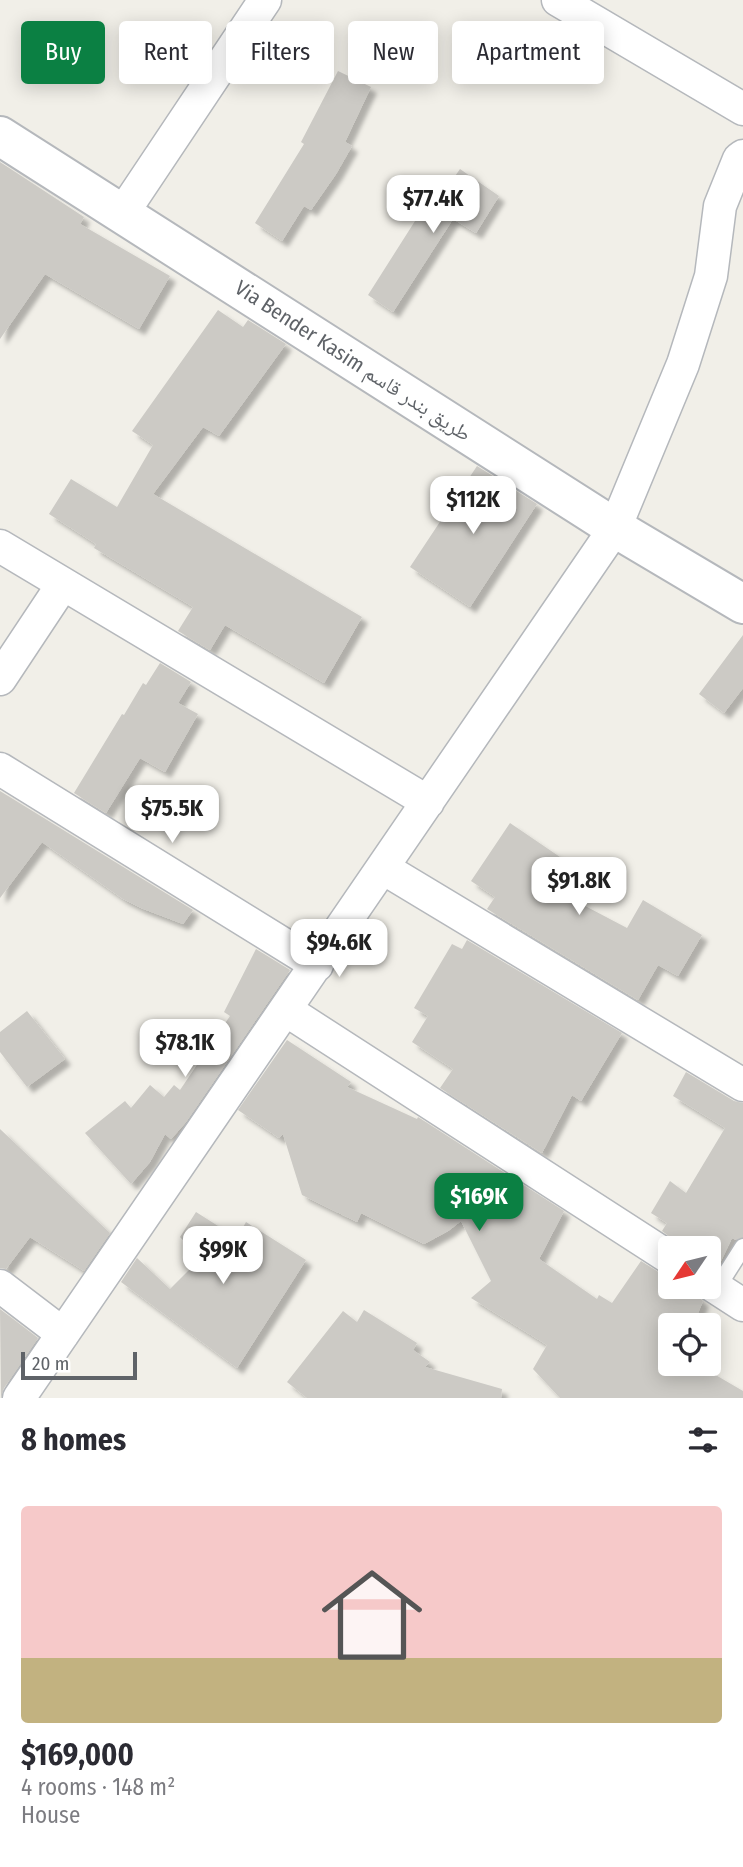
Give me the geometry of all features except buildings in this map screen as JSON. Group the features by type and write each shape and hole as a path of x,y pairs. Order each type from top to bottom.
{"street":[{"path":"122,214 265,0"},
{"path":"558,0 743,109"},
{"name":"Via Bender Kasim طريق بندر قاسم","path":"0,136 615,528 743,604"},
{"path":"19,1398 615,528 683,364 711,276 720,206 739,159 743,156"},
{"path":"0,546 428,802"},
{"path":"0,679 63,583"},
{"path":"0,769 317,965"},
{"path":"383,868 743,1085"},
{"path":"286,1010 658,1250"},
{"path":"0,1286 63,1334"},
{"path":"721,1290 743,1305"}],"lane":[{"path":"721,1275 743,1247"}]}
